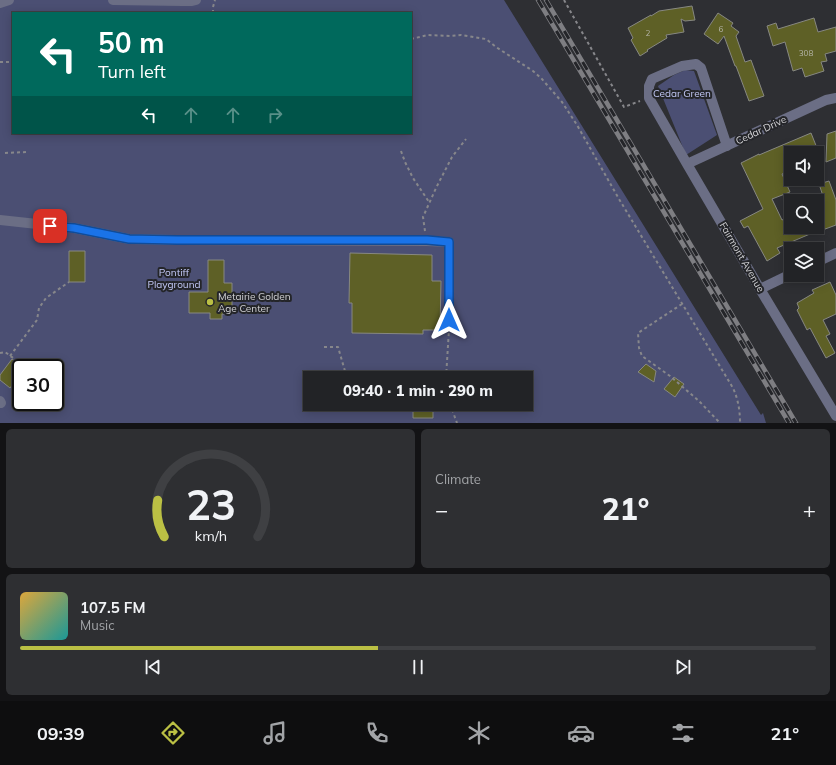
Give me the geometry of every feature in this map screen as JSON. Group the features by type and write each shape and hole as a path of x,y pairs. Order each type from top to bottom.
{"street":[{"path":"0,3 9,0"},
{"path":"113,0 196,0"},
{"path":"649,98 649,86 652,79 682,66 696,64 701,68 727,146"},
{"name":"Fairmont Avenue","path":"649,98 760,289 835,413"},
{"name":"Cedar Drive","path":"687,164 826,100 836,98"},
{"path":"0,220 74,228 129,239 427,240 449,242 449,320"},
{"path":"824,259 836,253"},
{"path":"760,289 784,277"}],"path":[{"path":"213,12 215,0"},
{"path":"564,0 624,106 649,98"},
{"path":"412,39 428,35 461,35 486,39 533,71 562,102 737,396 740,411 740,423"},
{"path":"0,62 12,62"},
{"path":"427,240 423,217 452,157 466,139"},
{"path":"401,151 413,178 429,202"},
{"path":"5,153 28,152"},
{"path":"10,356 37,320 39,308 46,298 68,282"},
{"path":"682,304 638,333 639,348 642,356 670,376 699,401 720,423"},
{"path":"446,371 449,320"},
{"path":"324,347 338,347 345,371"},
{"path":"0,353 5,352 14,359"},
{"path":"453,411 457,423"}],"green space":[{"name":"Pontiff Playground","path":"0,0 504,0 761,415 763,413 766,423 0,423"},
{"name":"Cedar Green","path":"685,70 694,71 717,135 686,155 658,86 674,75"}],"building":[{"path":"692,6 695,20 685,21 681,19 684,32 666,35 667,38 640,56 631,40 633,38 628,28 659,11"},
{"path":"718,13 733,23 731,26 739,32 736,36 745,62 751,60 764,96 749,101 724,36 718,44 704,34"},
{"path":"814,18 818,32 836,27 836,51 825,54 827,61 821,62 824,71 805,77 802,68 793,71 785,42 773,46 767,26 776,23 778,29"},
{"path":"836,131 836,158 826,162 827,134"},
{"path":"811,133 816,146 784,146 784,173 782,174 784,178 784,186 787,186 790,192 772,199 782,220 784,219 784,234 810,234 791,242 784,242 784,245 777,248 780,253 767,261 748,226 744,228 740,221 763,209 741,163"},
{"path":"829,181 836,200 836,225 824,229 824,194 822,194 820,186 824,186 824,182"},
{"path":"69,251 85,251 85,282 69,282"},
{"path":"350,253 432,255 432,281 441,281 440,330 423,330 423,334 352,333 352,303 349,303"},
{"name":"Metairie Golden Age Center","path":"208,260 224,260 224,283 232,283 232,314 222,314 222,319 210,319 210,313 189,313 189,292 208,292"},
{"path":"830,282 836,295 836,314 823,320 830,334 826,336 835,353 826,358 810,328 807,330 797,310 799,308 797,303 814,293 812,290"},
{"path":"12,359 12,385 10,388 0,380 0,375"},
{"path":"646,364 656,371 654,382 638,372"},
{"path":"674,377 684,384 675,397 664,389"},
{"path":"413,411 433,411 433,418 413,418"}],"railway":[{"path":"538,0 789,423"},
{"path":"546,0 796,423"}],"place":[{"name":"Metairie Golden Age Center","path":"210,302"}],"route":[{"path":"50,226 74,228 129,239 326,241 427,240 449,242 449,320"}]}
